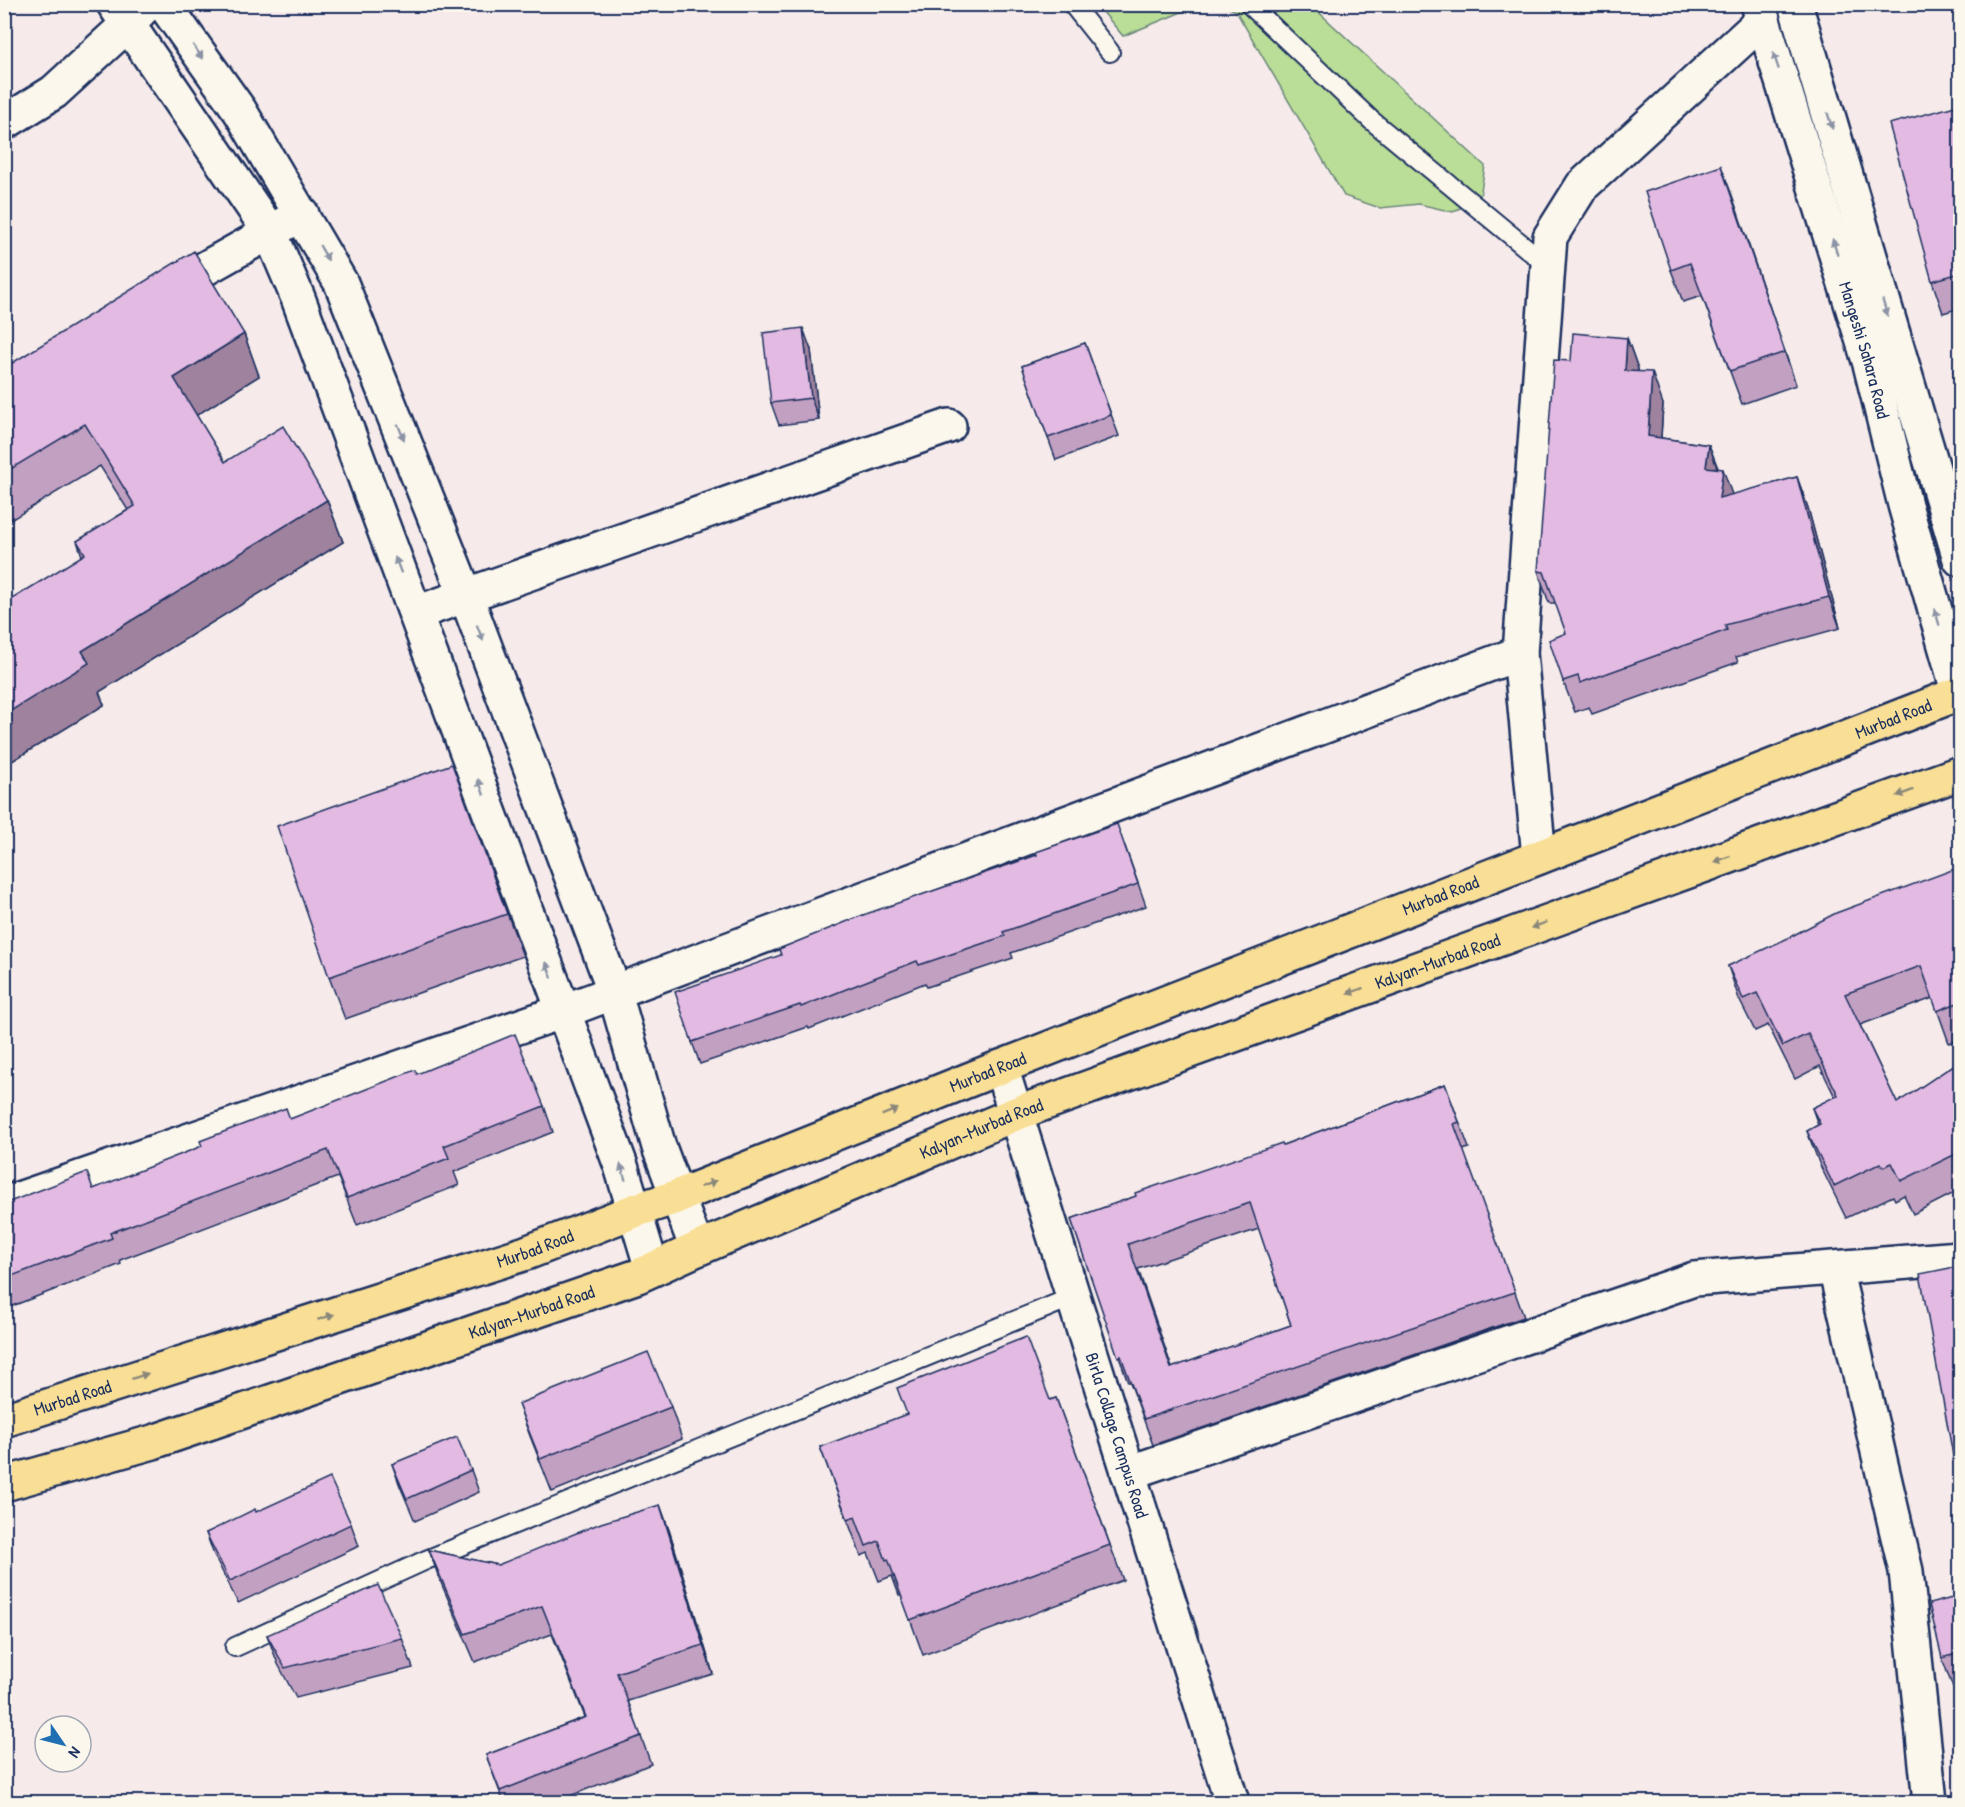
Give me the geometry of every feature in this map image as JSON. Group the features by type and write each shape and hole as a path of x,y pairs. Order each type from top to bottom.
{"highway":[{"name":"Murbad Road","path":"4,1420 526,1253 676,1197 1001,1067 1960,695"},
{"name":"Kalyan-Murbad Road","path":"4,1484 164,1438 638,1276 1015,1114 1960,773"}],"street":[{"path":"164,4 240,111 341,283 466,596 614,990 676,1197 697,1249"},
{"name":"Mangeshi Sahara Road","path":"1795,4 1960,559"},
{"path":"1539,857 1520,653 1550,237 1582,186 1766,10"},
{"name":"Mangeshi Sahara Road","path":"1766,10 1870,364 1905,505 1960,695"},
{"path":"4,123 54,92 130,11 183,102 270,232 298,298 564,1011 621,1166 652,1269"},
{"path":"137,306 302,214"},
{"path":"416,613 949,426"},
{"path":"4,1204 564,1011 614,990 1520,653"},
{"name":"Birla Collage Campus Road","path":"1001,1067 1232,1803"},
{"path":"1128,1473 1694,1279 1960,1258"},
{"path":"1835,1268 1906,1571 1930,1803"}],"lane":[{"path":"1072,4 1110,52"},
{"path":"1249,4 1371,120 1547,265"},
{"path":"235,1647 426,1560 1073,1297"}],"green space":[{"path":"1097,5 1199,5 1123,36"},
{"path":"1223,5 1311,5 1485,166 1480,197 1453,212 1419,204 1380,208 1344,196 1236,11"}],"building":[{"path":"1959,105 1960,273 1932,281 1889,124"},
{"path":"1721,166 1785,352 1730,371 1690,263 1671,270 1645,192"},
{"path":"194,251 244,334 174,378 225,462 283,426 327,500 82,651 89,663 4,715 4,604 85,554 77,541 135,506 85,424 4,473 4,368"},
{"path":"803,328 811,398 771,403 763,333"},
{"path":"1573,333 1627,338 1625,371 1652,372 1648,436 1709,445 1706,467 1723,469 1719,498 1797,477 1829,597 1725,625 1727,630 1580,683 1578,676 1563,681 1549,640 1566,633 1544,572 1538,571 1554,360 1571,361"},
{"path":"1085,343 1111,415 1048,438 1022,366"},
{"path":"1960,368 1960,403 1953,370"},
{"path":"452,764 507,914 329,977 277,826"},
{"path":"1117,824 1138,884 1003,932 1005,936 919,965 917,961 801,1007 800,1005 692,1042 675,992 781,955 779,949 863,915 1037,855 1036,852"},
{"path":"1960,867 1960,1002 1937,1011 1921,966 1845,994 1897,1103 1960,1061 1960,1152 1901,1181 1892,1163 1883,1167 1881,1163 1834,1186 1807,1131 1820,1124 1812,1108 1838,1095 1808,1034 1783,1046 1757,993 1743,999 1728,966 1836,913"},
{"path":"515,1034 544,1106 444,1146 449,1158 347,1198 328,1150 110,1233 112,1238 4,1279 4,1204 87,1172 93,1189 202,1146 200,1141 286,1108 290,1119 415,1070 417,1074"},
{"path":"1445,1084 1459,1122 1454,1124 1515,1292 1144,1419 1121,1356 1118,1357 1071,1219 1136,1196 1135,1193 1282,1143 1283,1145","holes":["1250,1203 1291,1325 1171,1368 1128,1244"]},
{"path":"1960,1266 1960,1494 1920,1274"},
{"path":"1026,1337 1050,1400 1056,1398 1110,1545 910,1620 888,1559 886,1560 879,1541 866,1546 855,1517 848,1520 820,1447 907,1414 897,1388"},
{"path":"648,1352 671,1407 540,1459 518,1404"},
{"path":"457,1437 471,1470 407,1499 392,1464"},
{"path":"330,1478 351,1524 230,1581 206,1533 255,1509 256,1512"},
{"path":"660,1505 703,1645 617,1673 641,1736 500,1791 486,1755 586,1717 542,1606 465,1634 429,1550 498,1565 601,1523"},
{"path":"378,1585 402,1638 285,1668 267,1635"},
{"path":"1960,1596 1960,1653 1942,1658 1929,1604"}]}
